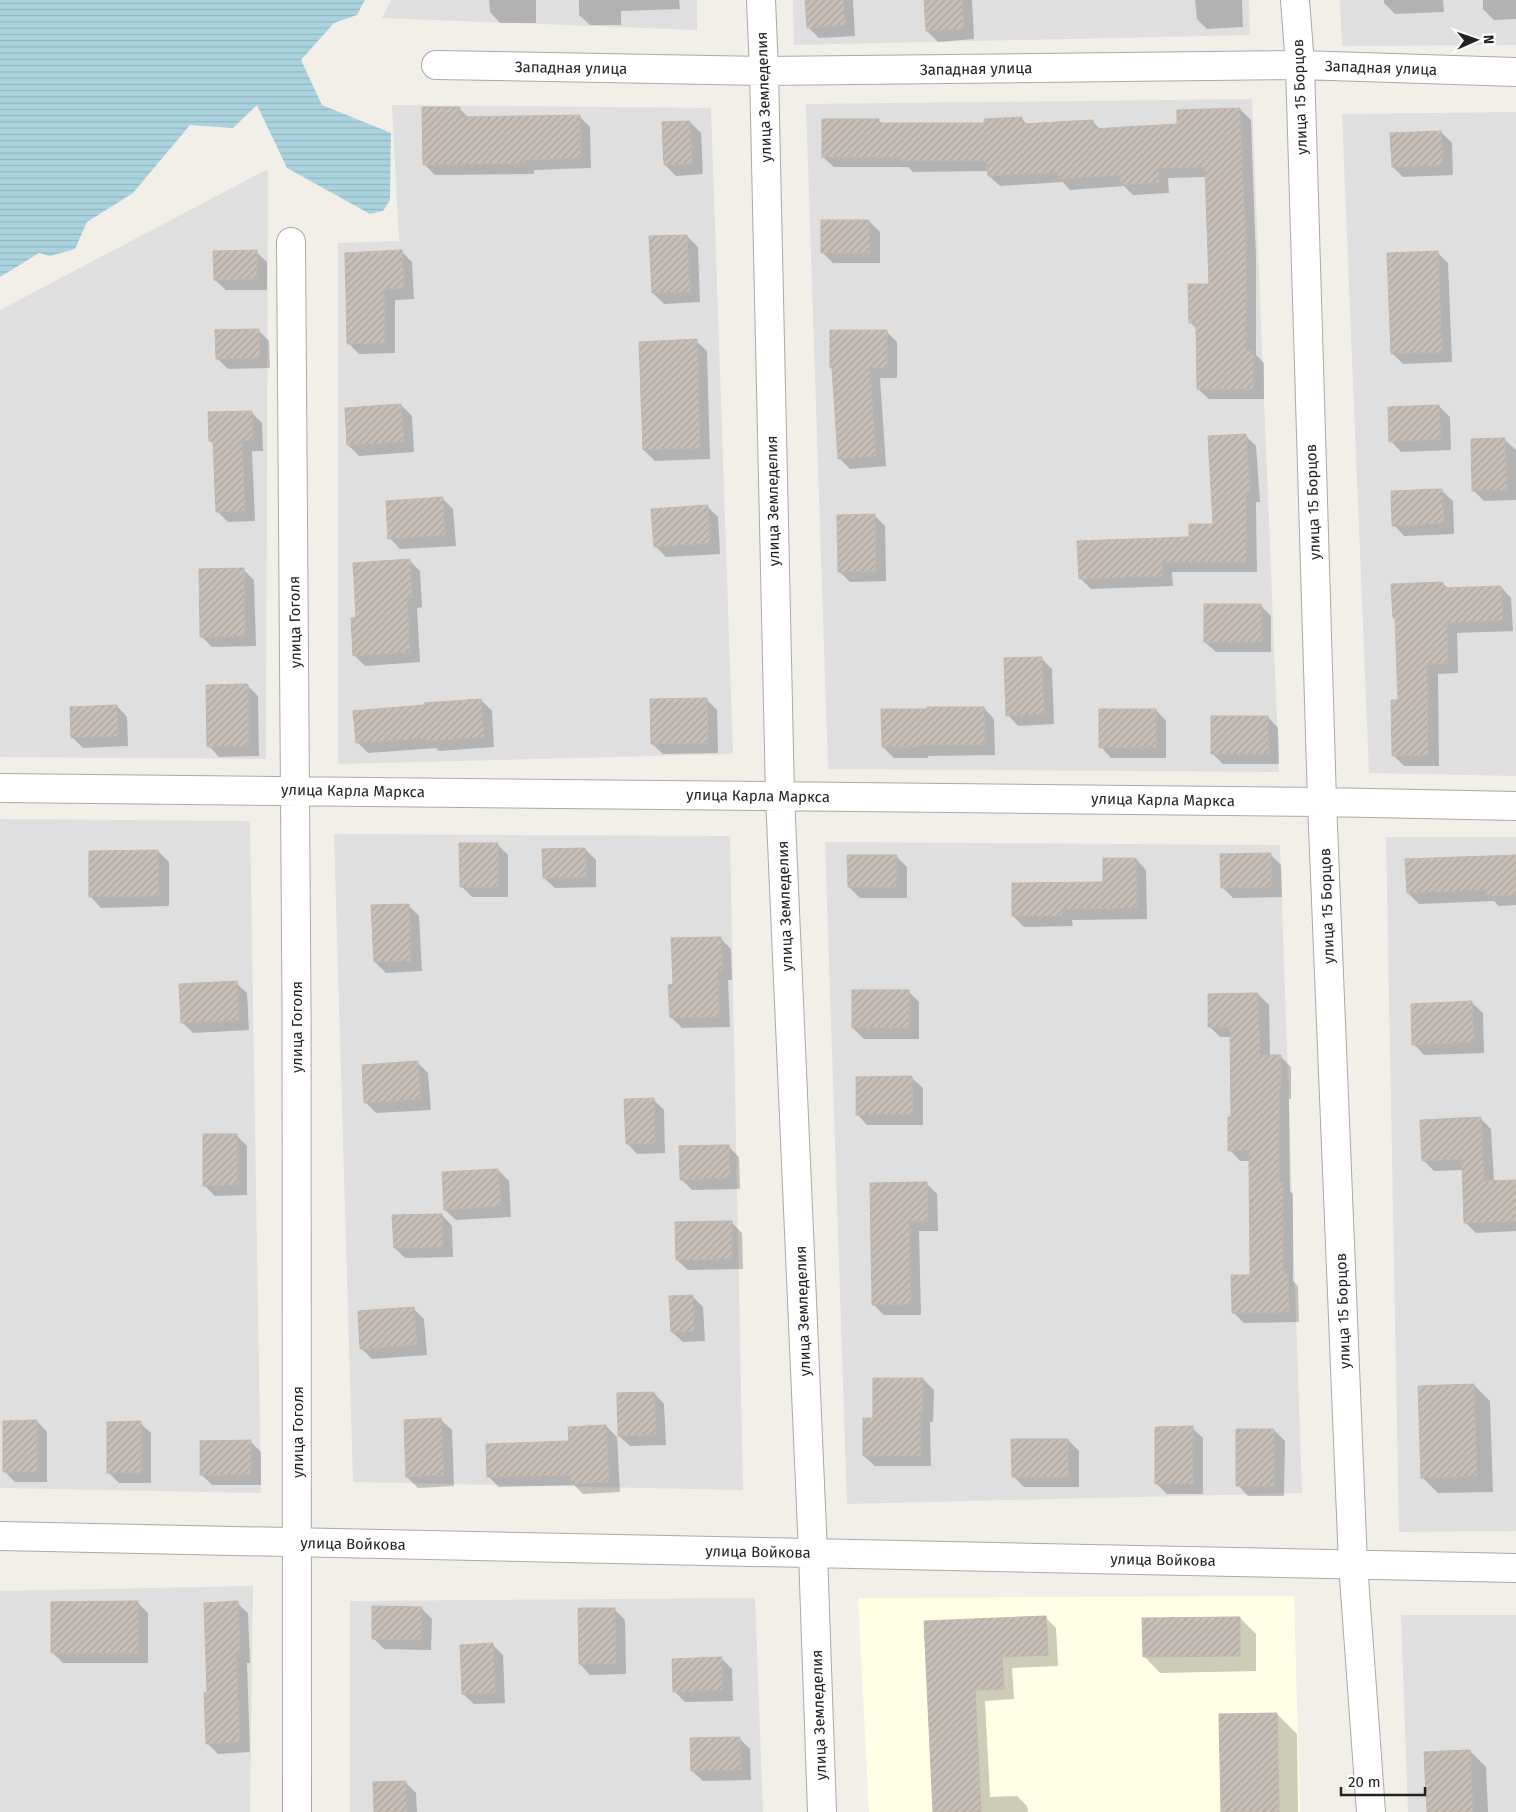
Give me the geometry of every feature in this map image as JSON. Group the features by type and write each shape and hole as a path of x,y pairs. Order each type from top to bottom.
{"street":[{"name":"улица Земледелия","path":"761,0 780,796 813,1553 822,1812"},
{"name":"улица 15 Борцов","path":"1296,0 1300,65 1322,802 1353,1564 1371,1812"},
{"name":"Западная улица","path":"436,65 764,71 1300,65 1516,72"},
{"name":"улица Гоголя","path":"291,242 296,791 297,1812"},
{"name":"улица Карла Маркса","path":"0,788 1322,802 1516,806"},
{"name":"улица Войкова","path":"0,1536 1516,1568"}],"shaded area":[{"path":"391,0 697,0 697,30 382,18"},
{"path":"793,0 1249,0 1250,35 794,45"},
{"path":"1340,0 1516,0 1516,45 1342,46"},
{"path":"1252,99 1279,772 828,769 806,104"},
{"path":"392,105 711,108 733,754 338,764 338,243 399,241"},
{"path":"1516,112 1516,776 1369,773 1342,114"},
{"path":"268,169 266,759 0,757 0,310"},
{"path":"0,819 250,821 261,1493 0,1488"},
{"path":"334,834 730,836 743,1490 353,1482"},
{"path":"1386,837 1516,837 1516,1531 1399,1532"},
{"path":"825,842 1280,845 1302,1493 847,1504"},
{"path":"253,1586 250,1812 0,1812 0,1591"},
{"path":"1294,1596 1300,1812 869,1812 858,1598"},
{"path":"755,1598 763,1812 350,1812 350,1601"},
{"path":"1401,1615 1516,1615 1516,1812 1408,1812"}],"water":[{"path":"0,0 365,0 357,15 334,23 301,60 322,105 391,133 390,200 383,211 370,214 287,168 257,105 233,128 190,125 133,193 87,222 75,249 50,256 39,253 0,277"}],"building":[{"path":"805,0 843,0 845,25 807,28"},
{"path":"924,0 962,0 964,29 926,31"},
{"path":"422,107 460,107 460,117 580,115 581,158 524,160 524,163 423,165"},
{"path":"1240,108 1246,246 1246,351 1254,351 1253,389 1197,389 1196,323 1189,323 1188,284 1209,284 1205,167 1158,168 1159,182 1121,185 1120,175 1058,179 1058,172 988,176 987,161 901,161 901,157 822,157 822,119 879,119 879,123 984,123 984,119 1022,117 1022,124 1093,120 1093,129 1177,124 1177,110"},
{"path":"690,121 692,164 664,165 662,122"},
{"path":"1441,131 1443,165 1392,167 1390,133"},
{"path":"821,220 869,220 870,253 821,253"},
{"path":"687,235 690,292 652,293 649,236"},
{"path":"257,250 257,279 214,280 213,251"},
{"path":"402,250 404,288 384,289 385,343 347,344 345,253"},
{"path":"1438,251 1442,352 1391,354 1387,253"},
{"path":"259,329 260,358 216,359 215,330"},
{"path":"830,330 887,330 887,368 870,368 876,456 838,459 832,368 830,368"},
{"path":"697,339 700,448 643,450 639,342"},
{"path":"401,404 404,442 347,445 345,408"},
{"path":"1439,405 1441,439 1389,442 1388,407"},
{"path":"252,411 253,440 242,441 245,511 216,512 213,441 209,441 208,412"},
{"path":"1246,434 1250,491 1246,492 1246,562 1162,562 1163,576 1079,579 1077,541 1189,537 1189,524 1213,524 1208,436"},
{"path":"1505,438 1507,490 1472,491 1471,439"},
{"path":"1442,489 1444,523 1392,526 1391,491"},
{"path":"443,497 445,535 388,539 386,501"},
{"path":"708,505 710,543 654,547 651,509"},
{"path":"875,514 876,571 838,572 837,515"},
{"path":"410,559 412,597 407,597 410,652 353,656 351,618 356,617 353,563"},
{"path":"244,568 245,636 200,637 199,569"},
{"path":"1443,582 1443,588 1501,586 1503,620 1447,623 1448,663 1427,664 1428,755 1392,756 1391,700 1398,700 1395,618 1393,618 1391,584"},
{"path":"1204,604 1261,604 1261,642 1204,642"},
{"path":"1042,657 1044,714 1006,716 1004,658"},
{"path":"248,684 248,746 207,747 206,685"},
{"path":"707,698 708,743 651,744 650,699"},
{"path":"481,699 484,737 427,741 427,738 356,743 353,711"},
{"path":"117,705 118,736 71,738 70,707"},
{"path":"927,707 984,707 985,745 882,747 881,709 927,709"},
{"path":"1099,709 1156,709 1156,747 1099,748"},
{"path":"1211,716 1268,716 1269,754 1211,754"},
{"path":"459,843 498,843 498,887 460,887"},
{"path":"585,848 586,877 543,878 542,849"},
{"path":"158,850 159,896 89,897 89,851"},
{"path":"1271,853 1271,887 1221,888 1220,854"},
{"path":"847,855 897,855 896,887 848,887"},
{"path":"1516,855 1516,895 1487,896 1487,890 1407,893 1405,859"},
{"path":"1103,858 1136,858 1137,908 1062,909 1062,916 1012,916 1012,883 1103,882"},
{"path":"409,904 411,961 374,962 371,905"},
{"path":"721,937 722,970 718,970 719,1017 670,1018 668,985 673,984 671,938"},
{"path":"237,981 239,1020 181,1023 179,984"},
{"path":"852,990 909,990 909,1028 852,1028"},
{"path":"1258,993 1260,1055 1281,1055 1279,1182 1283,1182 1283,1274 1288,1274 1289,1312 1232,1313 1231,1275 1250,1275 1249,1150 1228,1151 1228,1117 1231,1117 1230,1027 1208,1027 1208,994"},
{"path":"1472,1001 1474,1042 1412,1045 1411,1004"},
{"path":"418,1061 421,1099 364,1103 362,1065"},
{"path":"912,1076 913,1114 856,1115 856,1077"},
{"path":"654,1098 655,1143 626,1144 624,1099"},
{"path":"1481,1117 1484,1181 1516,1180 1516,1221 1464,1223 1462,1159 1422,1161 1420,1120"},
{"path":"203,1134 237,1134 237,1185 203,1186"},
{"path":"729,1145 730,1178 680,1180 679,1146"},
{"path":"498,1169 501,1206 444,1210 442,1172"},
{"path":"927,1182 928,1221 909,1221 911,1304 872,1305 870,1183"},
{"path":"442,1214 443,1247 394,1248 392,1215"},
{"path":"732,1221 732,1259 676,1260 675,1222"},
{"path":"693,1295 694,1331 671,1332 669,1296"},
{"path":"414,1307 417,1345 360,1349 358,1311"},
{"path":"873,1378 923,1378 923,1412 920,1412 921,1456 863,1456 863,1418 873,1418"},
{"path":"1474,1384 1477,1476 1421,1478 1418,1386"},
{"path":"654,1392 656,1435 618,1436 617,1393"},
{"path":"441,1418 444,1475 406,1477 404,1420"},
{"path":"37,1420 37,1472 3,1472 3,1421"},
{"path":"141,1421 141,1473 107,1473 107,1422"},
{"path":"606,1425 609,1482 571,1484 571,1475 487,1477 486,1444 569,1441 568,1427"},
{"path":"1193,1426 1193,1484 1155,1484 1155,1427"},
{"path":"1236,1429 1274,1429 1274,1486 1236,1486"},
{"path":"1011,1439 1068,1439 1068,1477 1012,1477"},
{"path":"251,1440 251,1475 200,1475 200,1441"},
{"path":"138,1601 138,1653 51,1653 51,1602"},
{"path":"238,1601 240,1652 236,1653 240,1742 206,1744 204,1693 207,1692 204,1603"},
{"path":"372,1606 422,1607 421,1640 372,1639"},
{"path":"578,1608 615,1608 616,1664 579,1664"},
{"path":"1046,1616 1048,1655 1002,1657 1004,1689 975,1690 981,1812 933,1812 924,1621"},
{"path":"1240,1617 1240,1656 1143,1657 1142,1618"},
{"path":"493,1643 495,1693 462,1694 460,1645"},
{"path":"722,1657 722,1690 673,1692 672,1659"},
{"path":"1277,1713 1279,1812 1221,1812 1219,1714"},
{"path":"740,1737 741,1770 691,1771 690,1738"},
{"path":"1470,1750 1473,1812 1427,1812 1424,1752"},
{"path":"406,1781 407,1812 374,1812 373,1782"}]}
